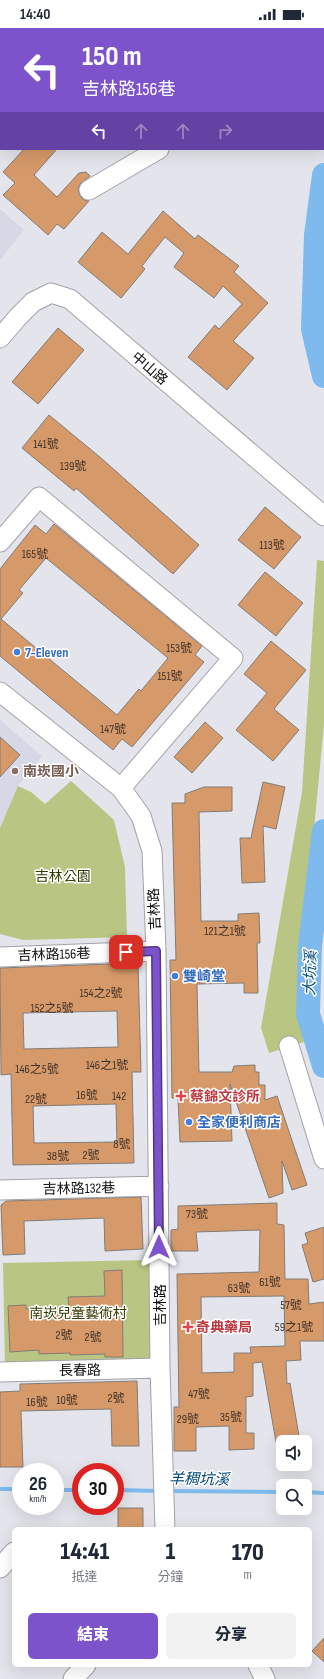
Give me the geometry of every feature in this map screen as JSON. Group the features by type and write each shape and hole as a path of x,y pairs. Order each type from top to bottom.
{"street":[{"path":"89,190 157,150"},
{"name":"中山路","path":"0,338 18,316 33,302 51,293 70,299 324,516"},
{"path":"0,542 39,497 234,658 121,788"},
{"name":"吉林路","path":"0,692 121,788 140,816 152,851 156,951 160,1368 165,1527"},
{"name":"吉林路156巷","path":"0,957 156,951"},
{"path":"289,1046 324,1159"},
{"name":"吉林路132巷","path":"0,1190 159,1186"},
{"name":"長春路","path":"0,1372 160,1368"},
{"path":"0,1568 12,1554"},
{"path":"72,1679 84,1667"},
{"path":"259,1667 265,1679"}],"shaded area":[{"path":"0,209 24,230 0,260"},
{"name":"南崁國小","path":"0,720 42,756 18,786 0,828"}],"green space":[{"path":"317,560 324,561 324,724 297,1008 304,1042 269,1053 261,1028 302,792"},
{"name":"吉林公園","path":"71,781 114,820 125,867 127,937 23,940 0,934 0,828 18,786 31,792 45,804"},
{"name":"南崁兒童藝術村","path":"151,1260 153,1364 5,1367 3,1263"}],"building":[{"path":"23,150 56,150 34,175 57,197 79,173 86,172 90,176 80,184 78,190 80,196 84,200 89,201 64,229 57,224 48,235 3,195 15,183 3,172"},
{"path":"163,211 195,239 198,235 239,266 234,272 268,303 233,341 254,358 227,390 188,357 215,325 219,329 242,304 223,286 214,298 174,267 184,253 165,237 142,266 145,269 121,298 78,262 102,232 128,254"},
{"path":"58,328 84,350 38,404 12,382"},
{"path":"49,415 101,458 199,545 173,574 76,488 74,491 22,448"},
{"path":"265,507 301,537 274,569 238,540"},
{"path":"54,524 202,646 195,655 204,662 132,747 122,739 113,750 0,656 0,569 35,525 46,534","holes":["46,558 168,658 141,691 139,689 117,715 1,619 23,593 19,590"]},
{"path":"265,572 303,603 276,636 238,605"},
{"path":"271,641 306,670 274,709 299,730 273,761 236,730 267,693 244,674"},
{"path":"205,722 223,738 192,773 174,757"},
{"path":"0,737 20,755 0,777"},
{"path":"263,782 285,787 276,829 263,826 265,882 242,883 240,838 251,838"},
{"path":"204,787 232,787 232,811 199,812 201,921 238,921 238,914 259,913 260,943 257,943 258,993 244,993 244,983 197,984 199,1072 232,1072 234,1066 255,1065 255,1072 259,1072 259,1085 265,1085 265,1100 277,1096 307,1185 292,1190 282,1161 283,1193 269,1198 230,1084 232,1141 180,1142 178,1098 172,1098 170,960 176,960 172,803 185,803 185,794"},
{"path":"138,963 141,1072 132,1072 134,1163 13,1165 11,1074 1,1075 0,968","holes":["117,1011 118,1047 24,1049 23,1013","116,1104 117,1142 34,1143 33,1106"]},
{"path":"141,1197 143,1249 105,1251 104,1218 24,1221 25,1254 3,1255 1,1205 6,1201"},
{"path":"277,1203 277,1224 284,1225 285,1279 308,1279 309,1304 324,1302 324,1341 300,1341 301,1360 286,1361 287,1384 290,1383 299,1435 276,1435 276,1442 262,1362 253,1363 253,1396 246,1397 246,1433 254,1433 254,1449 229,1450 229,1426 196,1427 196,1451 174,1451 174,1407 179,1407 177,1274 259,1272 260,1230 196,1232 198,1251 171,1251 171,1230 178,1229 178,1206","holes":["284,1296 285,1346 250,1347 251,1353 234,1353 234,1372 202,1373 201,1297"]},
{"path":"324,1227 324,1279 313,1282 302,1245 308,1243 305,1233"},
{"path":"122,1270 123,1357 105,1357 105,1354 39,1354 39,1350 10,1352 8,1306 26,1305 26,1309 69,1307 68,1297 105,1296 104,1271"},
{"path":"137,1381 139,1446 112,1446 111,1409 21,1411 23,1463 12,1463 12,1467 0,1467 0,1392 20,1391 20,1384"},
{"path":"124,1508 143,1508 143,1527 118,1527 118,1515 124,1515"},
{"path":"324,1638 324,1662 312,1651"}],"waterway":[{"name":"大坑溪","path":"324,175 316,235 313,329 324,376"},
{"name":"大坑溪","path":"324,831 310,946 308,1014 324,1066"},
{"name":"羊稠坑溪","path":"0,1489 12,1489"},
{"name":"羊稠坑溪","path":"64,1490 72,1490"},
{"name":"羊稠坑溪","path":"124,1490 159,1491"},
{"name":"羊稠坑溪","path":"169,1491 276,1492"},
{"name":"羊稠坑溪","path":"312,1492 324,1493"}],"place":[{"name":"7-Eleven","path":"17,652"},
{"name":"南崁國小","path":"15,771"},
{"name":"雙崎堂","path":"175,976"},
{"name":"蔡錦文診所","path":"181,1096"},
{"name":"全家便利商店","path":"189,1122"},
{"name":"奇典藥局","path":"188,1327"}],"route":[{"path":"126,952 156,951 159,1247"}]}
